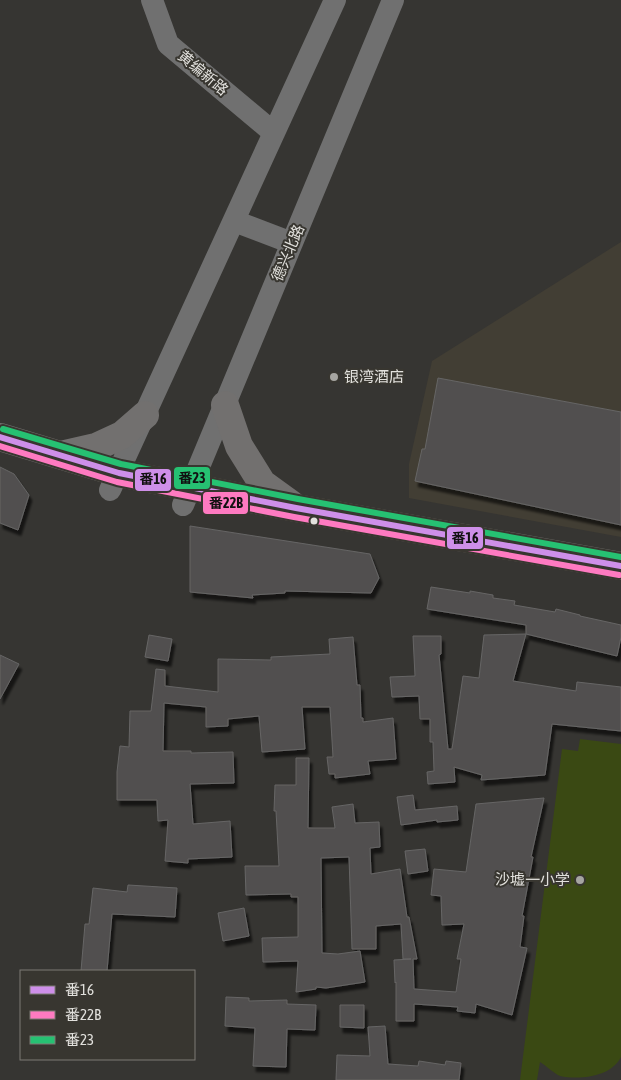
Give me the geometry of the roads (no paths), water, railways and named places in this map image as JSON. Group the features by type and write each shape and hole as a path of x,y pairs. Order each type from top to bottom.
{"main road":[{"path":"224,405 239,446 262,484 296,508"},
{"path":"60,456 96,447 122,436 145,415"},
{"path":"0,437 60,456 114,482"},
{"path":"0,455 296,522 621,581"},
{"path":"186,496 296,508 621,566"}],"street":[{"name":"黄编新路","path":"152,0 168,44 274,133"},
{"path":"114,482 335,0"},
{"name":"德兴北路","path":"186,496 393,0"},
{"path":"234,220 292,243"}],"place":[{"name":"银湾酒店","path":"334,377"},
{"name":"沙墟一小学","path":"580,880"}]}
